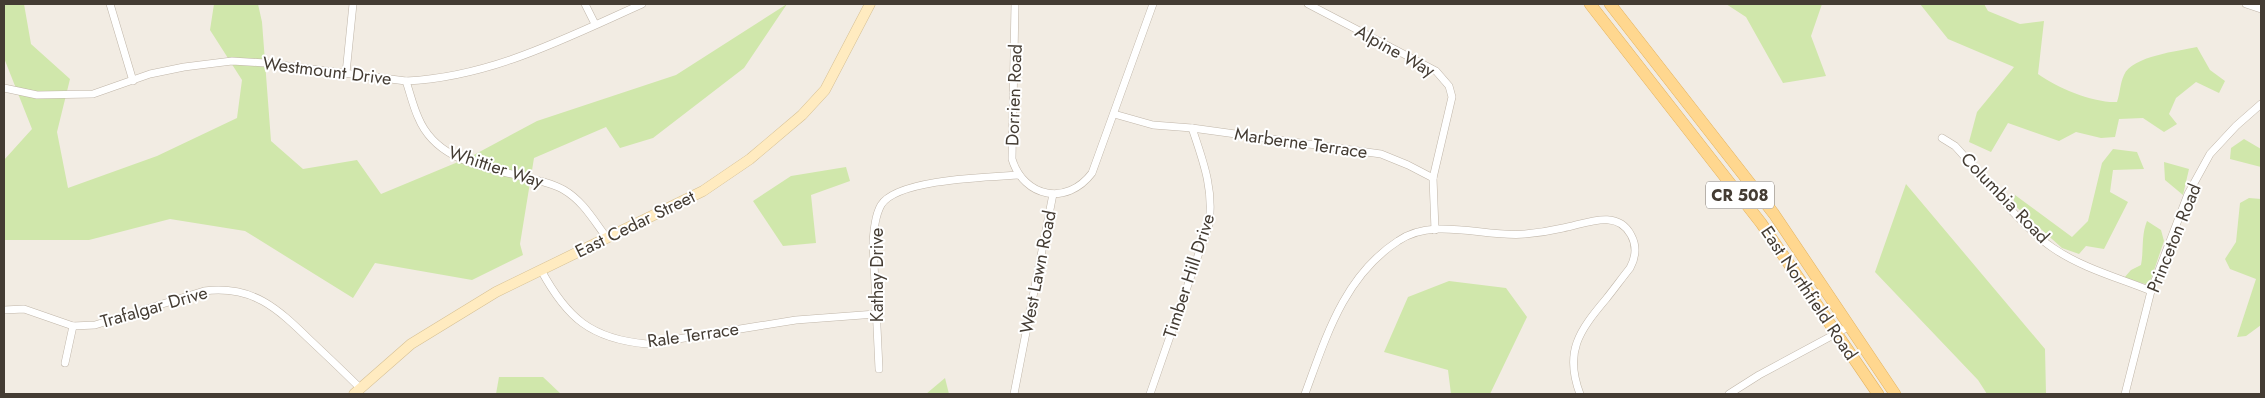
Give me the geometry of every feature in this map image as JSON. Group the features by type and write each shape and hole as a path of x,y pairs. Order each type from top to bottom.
{"main road":[{"name":"East Cedar Street","path":"357,391 411,344 496,292 703,191 750,159 802,115 824,90 870,4"},
{"path":"1593,8 1609,4"},
{"name":"East Northfield Road","path":"1609,4 1692,107 1774,214 1895,394"},
{"name":"East Northfield Road","path":"1593,8 1761,223 1878,394"},
{"path":"1681,119 1692,107"},
{"path":"1761,223 1774,214"}],"street":[{"path":"110,4 133,81"},
{"path":"346,73 353,4"},
{"path":"585,4 595,24"},
{"name":"Westmount Drive","path":"4,88 37,95 93,94 150,74 184,67 232,61 266,63 406,81 446,77 500,65 642,4"},
{"name":"Dorrien Road","path":"1015,4 1012,153 1019,175"},
{"name":"West Lawn Road","path":"1014,394 1053,194 1071,190 1086,180 1092,173 1152,4"},
{"name":"Alpine Way","path":"1308,4 1436,71 1449,86 1452,97 1433,178"},
{"path":"2246,4 2261,9"},
{"name":"Whittier Way","path":"406,81 418,118 428,135 439,148 453,157 471,163 562,189 583,206 607,238"},
{"name":"Princeton Road","path":"2125,394 2152,291 2188,194 2210,154 2236,126 2261,104"},
{"name":"Marberne Terrace","path":"1114,114 1154,125 1192,128 1381,154 1433,178"},
{"name":"Timber Hill Drive","path":"1150,394 1209,224 1212,204 1210,186 1192,128"},
{"name":"Columbia Road","path":"1942,138 1955,146 2031,230 2051,247 2070,259 2152,291"},
{"path":"1019,175 1036,190 1053,194"},
{"name":"Kathay Drive","path":"879,369 873,242 874,226 882,204 892,194 926,183 1019,175"},
{"path":"1433,178 1435,230"},
{"path":"1306,394 1334,318 1355,282 1384,251 1400,239 1415,233 1435,230 1524,234 1606,219 1618,222 1628,231 1634,242 1633,262 1580,333 1575,347 1573,371 1580,394"},
{"name":"Rale Terrace","path":"541,270 558,299 579,322 609,338 626,342 647,344 796,320 876,314"},
{"name":"Trafalgar Drive","path":"4,310 24,309 73,326 95,326 204,291 221,289 239,291 262,299 282,313 357,391"},
{"path":"65,363 73,326"},
{"path":"1730,394 1759,375 1837,335 1850,326"}],"green space":[{"path":"4,4 24,4 31,44 70,79 57,132 68,188 157,156 237,118 242,80 210,30 214,4 258,4 262,22 271,141 303,169 357,160 381,194 470,157 537,121 676,75 787,4 744,68 653,138 620,148 606,127 534,158 520,244 523,255 472,280 375,263 353,298 245,231 170,219 89,240 4,240 4,160 32,129 4,58"},
{"path":"1726,4 1822,4 1811,36 1826,76 1783,83 1746,17"},
{"path":"1920,4 1984,4 1988,11 2020,24 2044,21 2038,74 2065,89 2097,100 2117,102 2124,75 2136,63 2157,55 2197,47 2210,70 2225,81 2219,93 2196,82 2176,98 2169,114 2177,124 2164,132 2143,118 2119,119 2115,137 2101,138 2076,132 2059,141 2008,123 1991,152 1969,142 1977,112 2014,67 1948,39"},
{"path":"2244,139 2261,149 2261,167 2230,159 2231,148"},
{"path":"2113,149 2137,152 2144,169 2113,170 2110,192 2128,202 2104,249 2086,246 2079,254 2062,248 2013,204 2015,195 2072,237 2088,221 2102,163"},
{"path":"2164,162 2189,169 2183,195 2165,180"},
{"path":"846,167 850,181 811,195 816,243 783,246 753,201 791,176"},
{"path":"1906,184 2045,349 2046,394 1987,394 1978,380 1875,272"},
{"path":"2249,198 2261,199 2261,325 2246,336 2237,337 2256,279 2230,269 2225,259 2236,242 2240,203"},
{"path":"2147,221 2161,230 2164,241 2149,285 2124,278 2131,270 2141,265"},
{"path":"1449,281 1506,288 1527,317 1490,394 1451,394 1448,370 1384,352 1408,297"},
{"path":"499,377 543,377 561,394 496,394"},
{"path":"945,378 949,394 926,394"}]}
